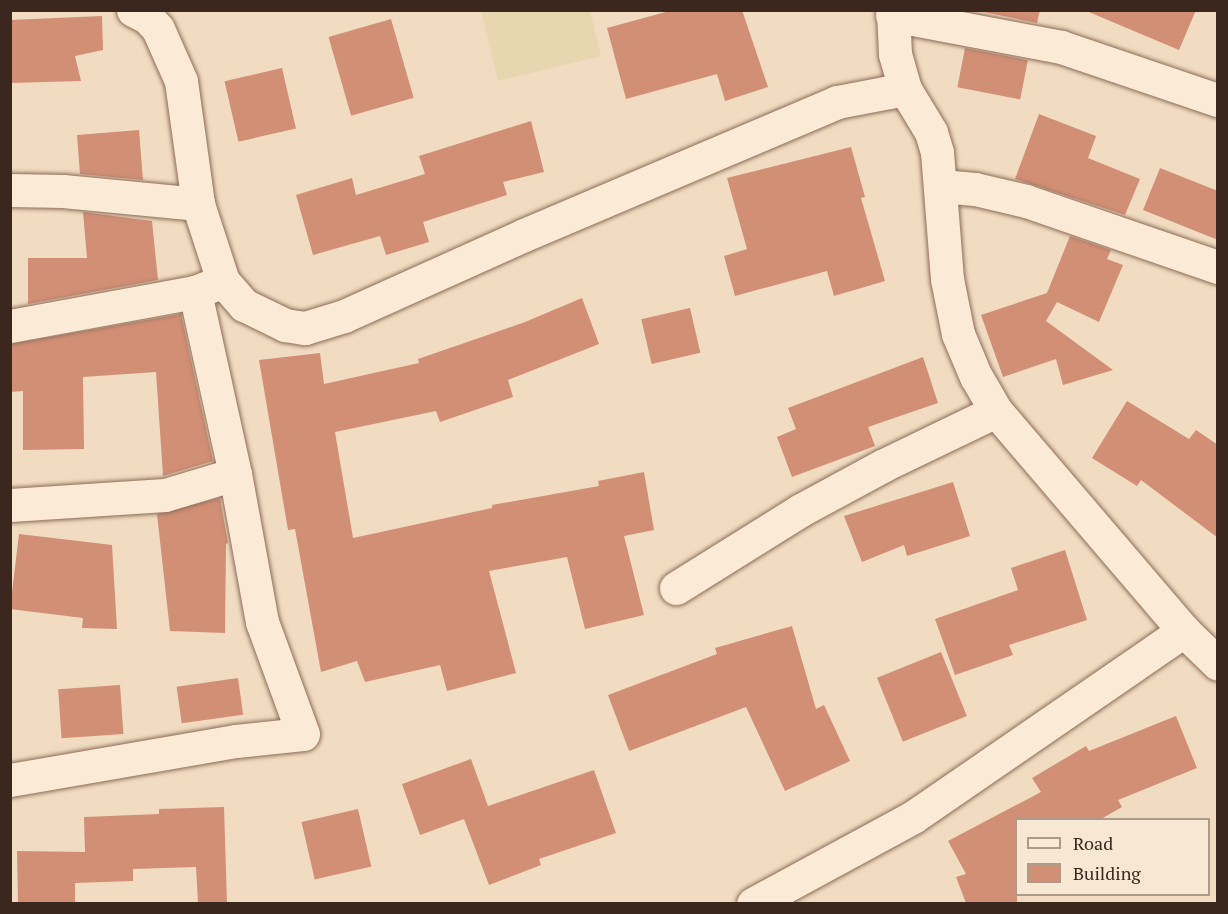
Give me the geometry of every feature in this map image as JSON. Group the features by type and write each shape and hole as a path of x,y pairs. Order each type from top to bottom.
{"street":[{"path":"10,780 236,741 303,734 262,622 235,474 181,81 158,29 147,17 133,10"},
{"path":"1218,100 1061,47 893,13 895,54 904,89 931,132 937,152 947,279 958,334 976,376 996,411 1184,631 1218,664"},
{"path":"10,326 209,286 285,325 305,328 344,316 524,235 837,102 904,89"},
{"path":"940,186 975,189 1026,201 1218,267"},
{"path":"10,190 63,191 198,204"},
{"path":"676,588 800,511 884,465 996,411"},
{"path":"10,505 165,495 235,474"},
{"path":"753,903 913,817 1184,631"}],"shaded area":[{"path":"481,11 590,11 601,56 498,81"}],"building":[{"path":"673,10 742,10 768,87 725,101 717,74 626,99 607,28"},
{"path":"974,10 1040,10 1037,23"},
{"path":"1084,10 1196,10 1179,50"},
{"path":"102,16 103,50 75,56 81,81 10,83 10,20"},
{"path":"391,19 414,98 351,116 329,37"},
{"path":"965,48 1028,60 1020,99 957,87"},
{"path":"282,68 296,128 238,142 225,81"},
{"path":"1039,114 1096,136 1088,158 1140,179 1125,215 1015,179"},
{"path":"531,121 544,172 503,182 507,195 423,222 429,242 386,255 380,236 313,255 296,195 352,178 356,195 425,174 419,156"},
{"path":"139,130 143,180 80,174 77,135"},
{"path":"851,147 865,197 861,198 885,281 834,296 827,271 735,296 724,256 747,249 727,178"},
{"path":"1160,168 1218,191 1218,240 1143,210"},
{"path":"83,212 152,221 158,280 28,304 28,258 87,258"},
{"path":"1070,236 1111,250 1107,259 1123,265 1099,322 1057,302 1046,321 1113,370 1063,385 1056,359 1003,377 981,315 1047,293"},
{"path":"582,298 599,344 508,380 513,397 440,422 436,411 335,432 353,538 492,508 492,505 599,486 598,481 644,472 654,530 624,536 644,615 585,629 567,557 489,571 516,673 447,691 440,665 365,682 357,661 321,672 295,529 288,530 259,360 320,353 324,384 419,363 418,359 525,322"},
{"path":"690,308 700,353 652,364 641,319"},
{"path":"181,314 213,461 163,476 156,372 83,377 84,449 23,450 23,391 10,392 10,344"},
{"path":"923,357 938,403 868,427 875,446 792,477 777,437 796,429 788,408"},
{"path":"1127,401 1189,439 1196,430 1218,445 1218,538 1141,480 1137,486 1092,458"},
{"path":"953,482 970,536 907,556 904,545 862,562 844,516"},
{"path":"220,498 228,543 226,544 225,633 170,631 157,514"},
{"path":"19,534 112,545 117,629 82,628 83,618 10,609"},
{"path":"1065,550 1087,620 1009,645 1013,655 955,675 935,619 1018,590 1011,568"},
{"path":"792,626 816,709 824,705 850,761 785,791 746,707 629,751 608,695 717,654 715,648"},
{"path":"941,652 967,716 903,742 877,678"},
{"path":"238,678 243,715 182,723 177,687"},
{"path":"120,685 123,734 62,738 58,689"},
{"path":"1176,716 1197,768 1118,800 1122,807 1103,818 1015,818 1015,896 1017,896 1017,903 966,903 956,877 966,874 948,841 1041,792 1032,778 1086,746 1089,751"},
{"path":"471,759 488,806 594,770 616,833 539,859 541,865 489,885 464,819 420,835 402,784"},
{"path":"224,807 227,903 198,903 196,867 133,869 133,881 75,883 75,903 18,903 17,851 85,852 84,817 159,814 159,809"},
{"path":"358,809 371,866 315,880 301,822"}]}
